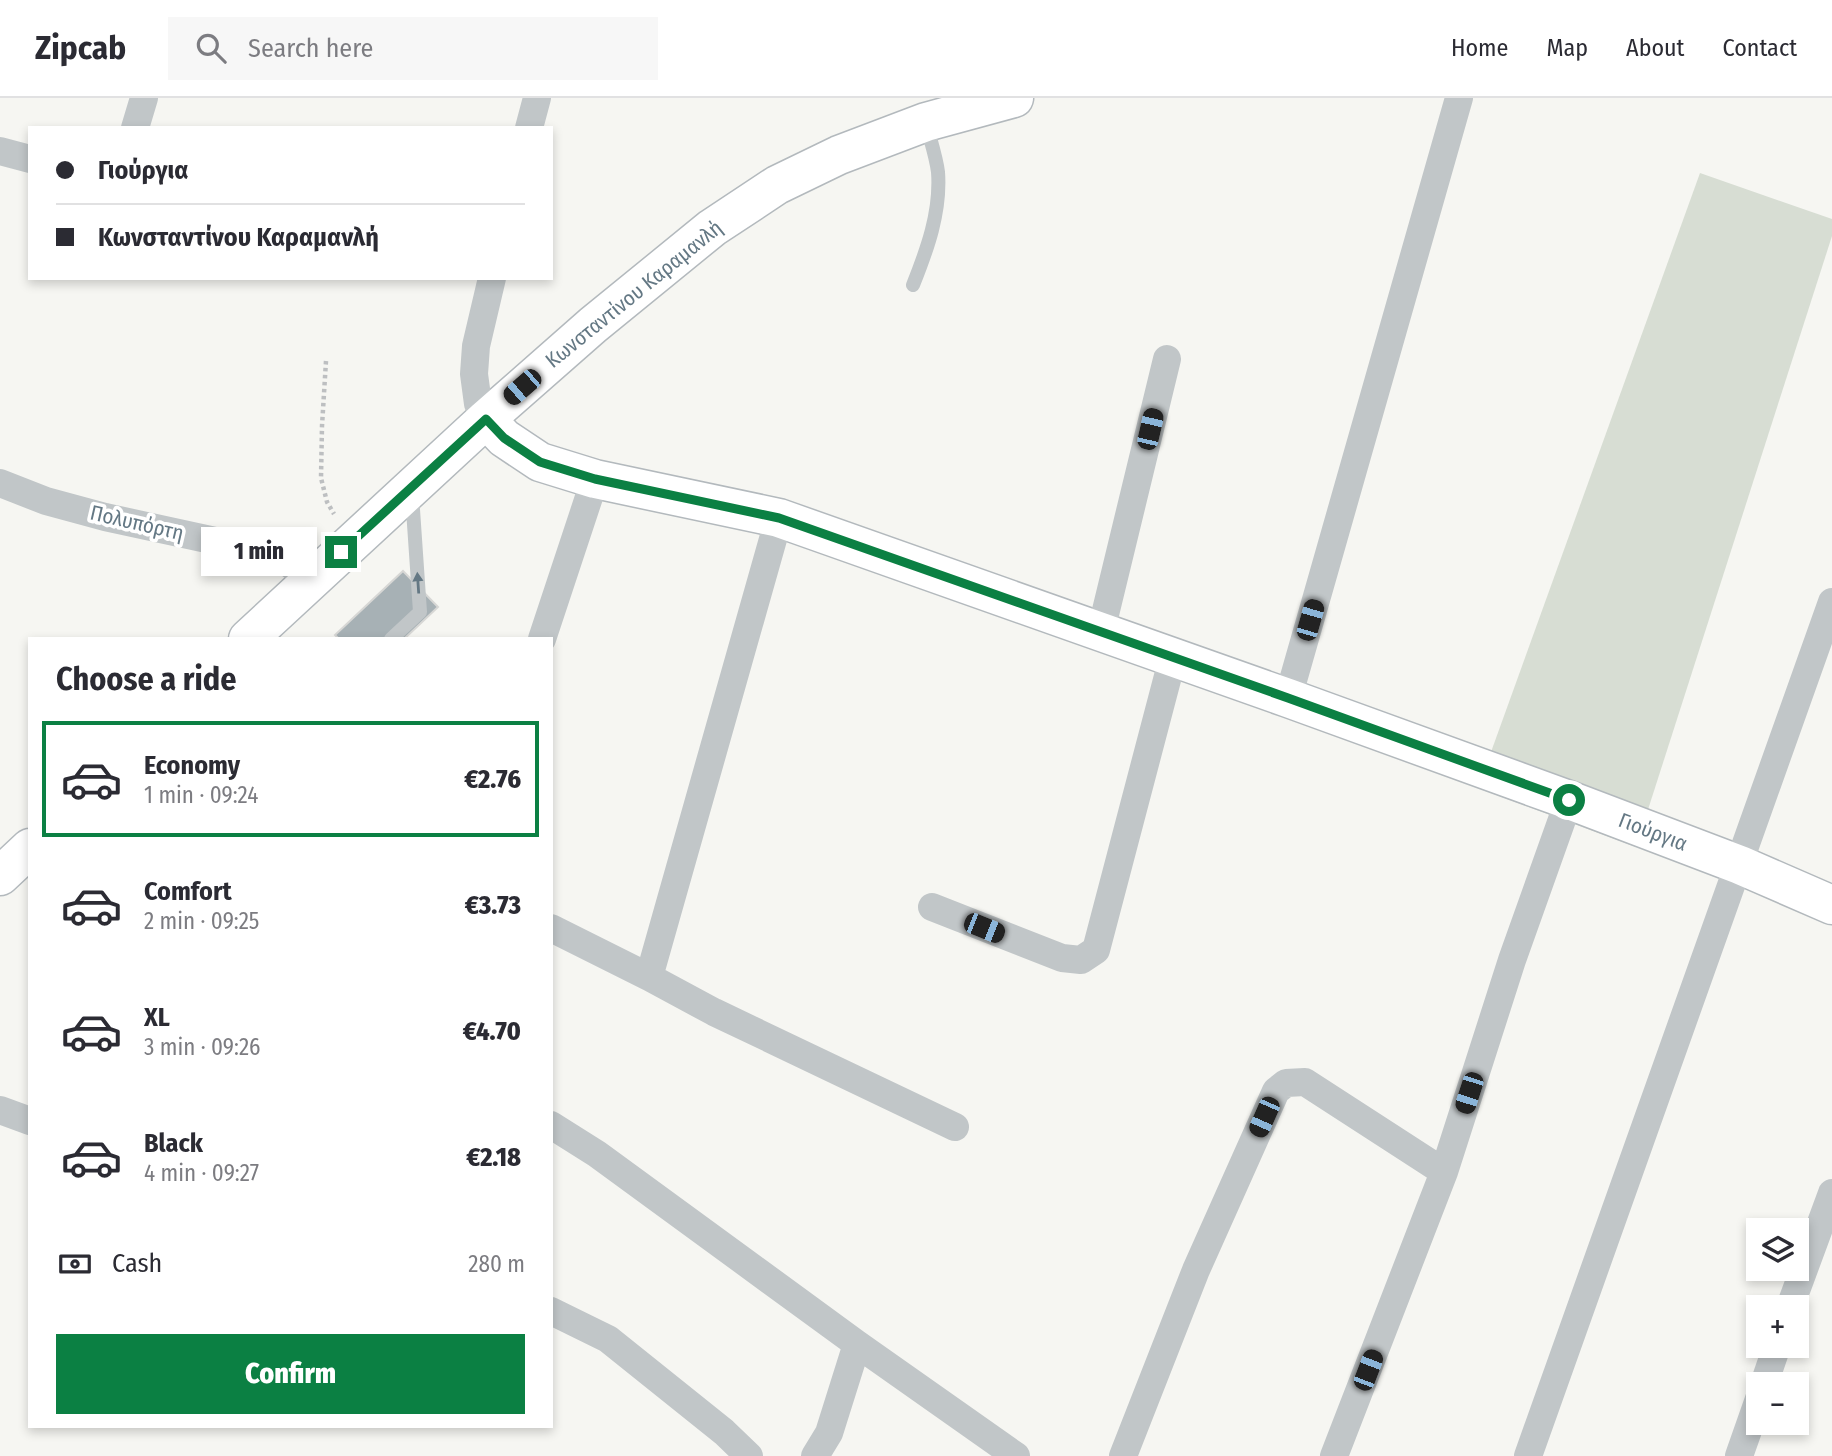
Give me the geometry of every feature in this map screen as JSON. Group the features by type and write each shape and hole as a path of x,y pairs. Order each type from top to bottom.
{"street":[{"path":"136,126 144,98"},
{"path":"530,126 537,98"},
{"name":"Κωνσταντίνου Καραμανλή","path":"250,637 486,419 593,325 712,228 777,185 839,155 926,122 1014,98"},
{"path":"1288,698 1459,98"},
{"path":"0,151 28,158"},
{"path":"486,419 478,404 474,374 476,346 492,280"},
{"path":"1101,631 1167,359"},
{"name":"Γιούργια","path":"486,419 504,438 540,462 595,479 779,518 1569,800 1740,865 1832,905"},
{"path":"543,637 595,479"},
{"name":"Πολυπόρτη","path":"0,483 46,501 105,517 262,551 287,562 311,580"},
{"path":"649,977 779,518"},
{"path":"1528,1456 1832,601"},
{"path":"932,907 1062,958 1081,960 1097,950 1173,657"},
{"path":"1335,1456 1444,1172 1512,960 1569,800"},
{"path":"0,876 28,850"},
{"path":"553,929 714,1012 955,1127"},
{"path":"1123,1456 1196,1270 1276,1091 1286,1083 1305,1082 1444,1172"},
{"path":"0,1110 28,1120"},
{"path":"553,1126 597,1154 1016,1456"},
{"path":"1794,1295 1832,1193"},
{"path":"553,1312 608,1339 724,1432 749,1456"},
{"path":"815,1456 829,1433 858,1344"},
{"path":"1739,1456 1746,1435"}],"lane":[{"path":"913,285 927,251 936,214 938,172 926,122"},
{"path":"393,637 419,612 411,487"}],"path":[{"path":"326,360 321,426 321,478 327,502 356,539"}],"shaded area":[{"path":"1700,173 1832,219 1832,236 1636,847 1478,788"}],"building":[{"path":"403,571 438,607 406,637 335,635"}],"route":[{"path":"341,552 486,419 504,438 540,462 595,479 779,518 1569,800"}]}
